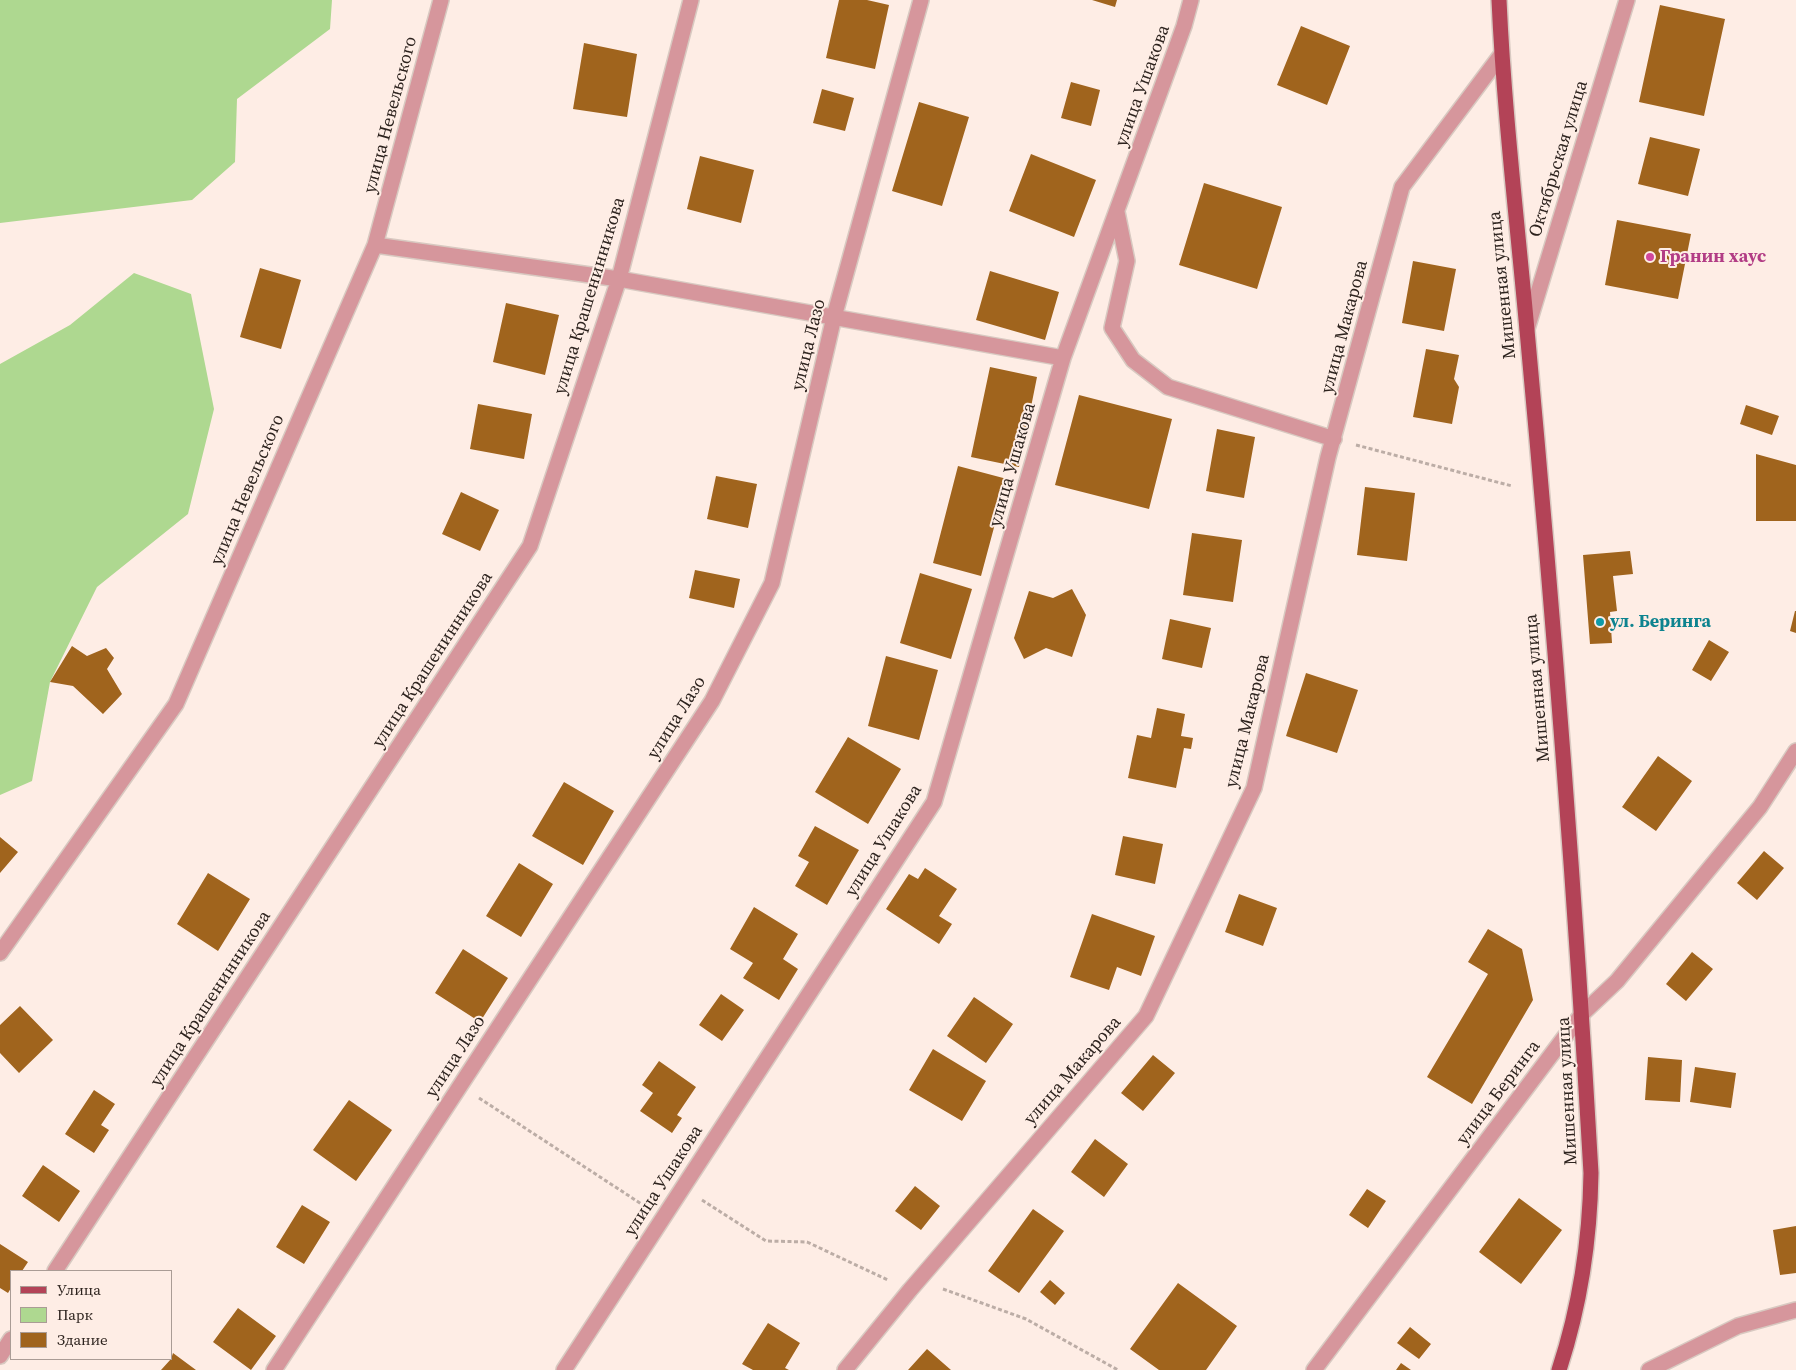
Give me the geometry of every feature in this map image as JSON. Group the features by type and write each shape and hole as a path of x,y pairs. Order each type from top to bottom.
{"main road":[{"name":"Мишенная улица","path":"1499,0 1513,200 1527,328 1582,1014 1591,1173 1591,1202 1581,1286 1570,1338 1559,1370"}],"street":[{"name":"улица Невельского","path":"0,953 176,704 375,245 441,0"},
{"name":"улица Крашенинникова","path":"56,1270 530,546 619,279 691,0"},
{"name":"улица Лазо","path":"274,1370 712,701 772,583 834,317 921,0"},
{"name":"улица Ушакова","path":"564,1370 934,802 1064,358 1184,26 1191,0"},
{"name":"Октябрьская улица","path":"1527,328 1627,0"},
{"name":"улица Макарова","path":"845,1370 914,1285 1146,1016 1254,788 1334,439 1402,187 1502,55"},
{"path":"1117,212 1127,261 1112,328 1133,360 1168,387 1334,439"},
{"path":"375,245 619,279 1064,358"},
{"name":"улица Беринга","path":"1314,1370 1582,1014 1617,981 1760,807 1796,751"},
{"path":"1649,1370 1738,1326 1796,1310"},
{"path":"0,1356 10,1341"}],"path":[{"path":"1334,439 1512,486"},
{"path":"460,1085 663,1218"},
{"path":"683,1187 766,1241 807,1242 859,1269 1026,1319 1118,1370"}],"green space":[{"path":"0,0 332,0 330,29 237,99 235,162 192,200 0,223"},
{"path":"134,273 191,294 214,409 188,514 97,587 50,682 32,781 0,795 0,364 70,325"}],"building":[{"path":"839,0 867,0 889,5 875,69 826,58"},
{"path":"1092,0 1117,0 1115,7"},
{"path":"1660,5 1725,19 1704,116 1639,102"},
{"path":"1301,26 1350,46 1327,105 1277,85"},
{"path":"584,43 637,54 627,117 573,109"},
{"path":"1071,82 1100,90 1091,126 1061,118"},
{"path":"822,89 854,98 845,131 813,123"},
{"path":"919,102 969,117 942,206 892,191"},
{"path":"1650,137 1700,149 1688,196 1638,184"},
{"path":"1031,154 1096,180 1074,237 1009,211"},
{"path":"700,156 754,170 741,223 687,209"},
{"path":"1204,183 1282,207 1257,289 1179,265"},
{"path":"1617,220 1691,234 1678,299 1605,285"},
{"path":"1413,261 1456,269 1444,331 1402,323"},
{"path":"260,268 301,280 281,349 240,337"},
{"path":"990,271 1059,292 1045,340 976,320"},
{"path":"506,303 559,315 545,375 493,362"},
{"path":"1426,349 1459,355 1454,379 1459,387 1452,424 1413,417"},
{"path":"990,367 1037,377 1019,467 971,457"},
{"path":"1079,395 1172,419 1149,509 1055,485"},
{"path":"478,404 532,414 524,459 470,449"},
{"path":"1746,405 1779,416 1772,435 1740,424"},
{"path":"1217,429 1255,437 1244,498 1206,491"},
{"path":"1756,454 1796,465 1796,521 1756,521"},
{"path":"958,466 1007,479 981,576 933,563"},
{"path":"716,476 757,484 748,528 707,519"},
{"path":"1365,487 1415,493 1407,561 1357,555"},
{"path":"461,492 499,510 480,551 442,534"},
{"path":"1192,533 1242,540 1233,602 1183,595"},
{"path":"1630,551 1633,574 1613,576 1617,611 1610,612 1612,643 1590,644 1583,555"},
{"path":"695,570 740,579 734,608 689,598"},
{"path":"920,573 972,589 951,659 900,643"},
{"path":"1072,589 1086,615 1072,657 1046,648 1024,659 1014,638 1029,591 1053,598"},
{"path":"1796,611 1796,633 1790,631"},
{"path":"1170,619 1211,628 1202,668 1162,659"},
{"path":"1709,640 1729,652 1711,681 1692,670"},
{"path":"72,646 87,656 106,648 114,658 107,669 122,694 103,714 73,686 50,682"},
{"path":"886,656 938,670 919,740 868,726"},
{"path":"1306,673 1358,690 1337,753 1286,736"},
{"path":"1157,708 1185,714 1181,736 1193,738 1191,749 1184,748 1176,788 1128,778 1137,735 1151,738"},
{"path":"848,737 901,769 868,824 815,792"},
{"path":"1658,756 1692,781 1656,831 1622,807"},
{"path":"564,782 614,811 583,865 532,836"},
{"path":"815,826 859,850 827,905 795,886 809,862 798,856"},
{"path":"1123,836 1163,844 1155,884 1115,875"},
{"path":"0,837 18,852 0,873"},
{"path":"1764,851 1784,868 1757,900 1737,883"},
{"path":"519,863 553,884 521,937 486,916"},
{"path":"925,868 957,889 939,916 952,924 939,944 886,909 909,874 918,879"},
{"path":"208,873 250,899 218,951 177,924"},
{"path":"1239,894 1277,908 1263,946 1225,932"},
{"path":"754,907 798,934 783,959 798,969 779,1000 743,978 753,963 730,949"},
{"path":"1092,914 1155,936 1141,976 1117,967 1109,990 1070,977"},
{"path":"1488,929 1522,949 1533,1000 1472,1104 1427,1077 1488,974 1468,962"},
{"path":"463,949 508,978 480,1022 435,993"},
{"path":"1692,952 1713,969 1686,1001 1666,984"},
{"path":"721,994 744,1010 722,1041 699,1025"},
{"path":"974,997 1013,1024 986,1063 947,1036"},
{"path":"20,1006 53,1040 19,1073 0,1053 0,1025"},
{"path":"933,1049 986,1081 962,1121 909,1090"},
{"path":"1153,1055 1175,1073 1143,1111 1121,1093"},
{"path":"1648,1057 1682,1060 1680,1102 1645,1100"},
{"path":"659,1061 696,1087 677,1115 682,1118 672,1133 640,1111 653,1093 642,1085"},
{"path":"1695,1067 1736,1073 1731,1108 1690,1102"},
{"path":"94,1090 115,1104 101,1125 109,1130 94,1153 65,1134"},
{"path":"349,1100 392,1130 356,1181 313,1150"},
{"path":"1095,1139 1128,1164 1104,1197 1071,1172"},
{"path":"43,1165 80,1191 59,1222 22,1196"},
{"path":"915,1186 940,1206 921,1230 895,1211"},
{"path":"1367,1189 1386,1201 1368,1228 1349,1215"},
{"path":"1519,1198 1562,1230 1521,1284 1479,1252"},
{"path":"302,1205 330,1222 304,1264 276,1247"},
{"path":"1033,1209 1064,1231 1019,1293 988,1271"},
{"path":"1796,1226 1796,1273 1780,1275 1773,1230"},
{"path":"0,1244 28,1262 23,1270 10,1270 10,1290 8,1293 0,1288"},
{"path":"1050,1280 1065,1293 1055,1305 1040,1292"},
{"path":"1178,1283 1237,1326 1206,1370 1159,1370 1130,1349"},
{"path":"238,1308 276,1336 251,1370 213,1342"},
{"path":"768,1323 800,1343 785,1368 789,1370 753,1370 742,1364"},
{"path":"1410,1327 1431,1344 1419,1359 1397,1343"},
{"path":"927,1349 951,1370 908,1370"},
{"path":"173,1353 196,1370 161,1370 172,1360"},
{"path":"1401,1363 1411,1370 1396,1370"}],"place":[{"name":"Гранин хаус","path":"1650,257"},
{"name":"ул. Беринга","path":"1600,622"}]}
